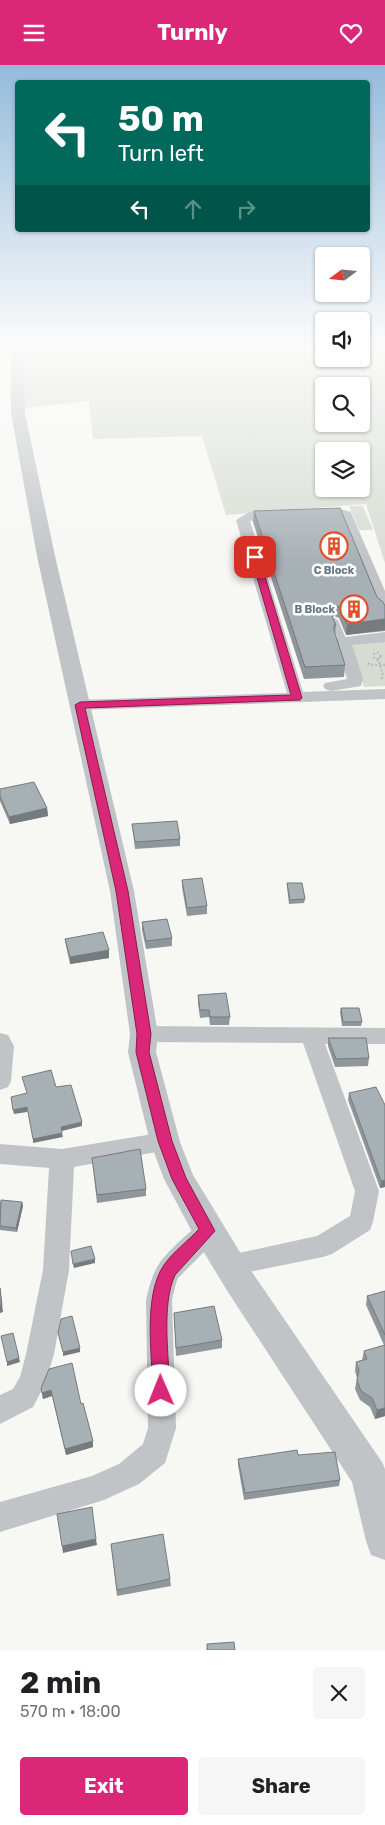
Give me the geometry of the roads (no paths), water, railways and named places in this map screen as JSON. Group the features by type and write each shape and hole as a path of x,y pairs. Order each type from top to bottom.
{"street":[{"path":"19,416 46,556 122,891 144,1034 142,1052 165,1141 179,1179 208,1231 370,1475 385,1541"},
{"path":"308,513 337,512 346,515 385,608"},
{"path":"289,514 249,516 243,520 296,693"},
{"path":"316,692 355,683 356,677 343,641 385,637"},
{"path":"80,705 381,689"},
{"path":"144,1034 385,1036"},
{"path":"230,1265 323,1246 361,1222 367,1191 311,1036"},
{"path":"0,1041 3,1046 0,1081"},
{"path":"0,1154 62,1159 165,1141"},
{"path":"0,1410 23,1397 32,1382 40,1354 56,1270 62,1159"},
{"path":"0,1517 94,1490 129,1474 155,1453 162,1427 159,1300 163,1283 170,1270 208,1231"}],"lane":[{"path":"334,619 343,641"}],"place":[{"name":"C Block","path":"334,546"},
{"name":"B Block","path":"354,609"}]}
